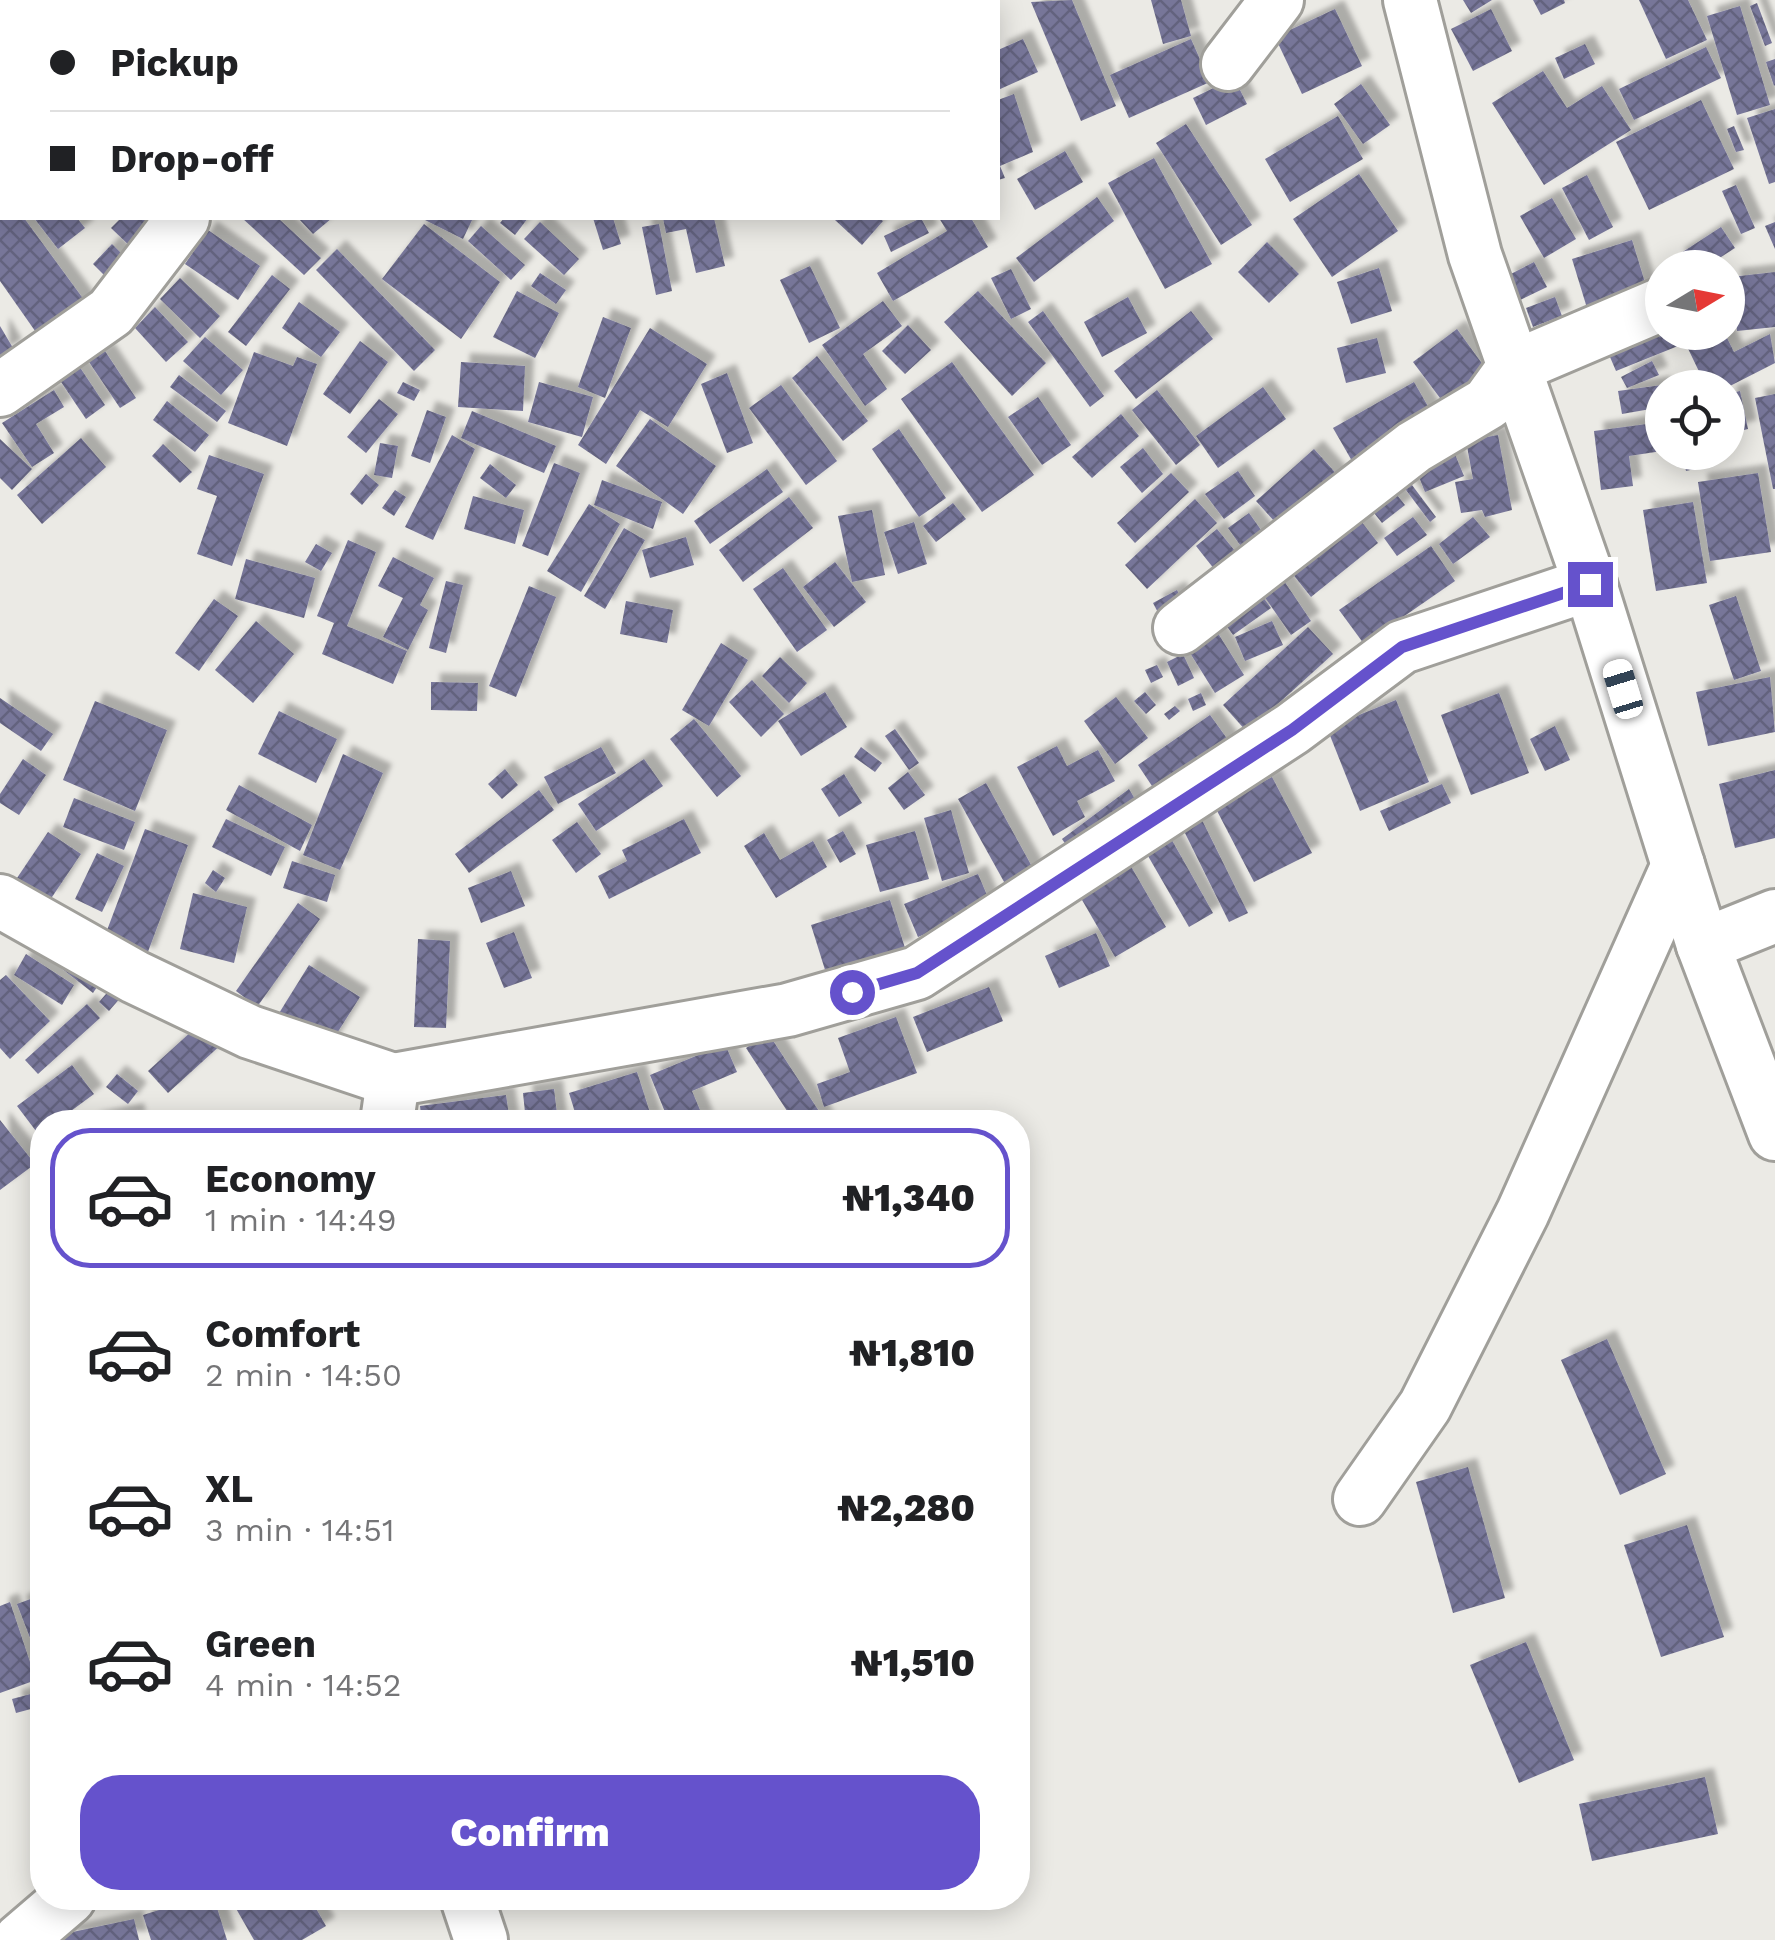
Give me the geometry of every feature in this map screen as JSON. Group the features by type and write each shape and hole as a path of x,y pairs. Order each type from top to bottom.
{"street":[{"path":"1228,64 1277,0"},
{"path":"1410,0 1452,175 1514,368 1590,584 1703,945 1775,1134"},
{"path":"0,390 111,312 182,220"},
{"path":"1180,628 1414,447 1488,403 1514,368 1645,311"},
{"path":"0,900 134,976 390,1101 788,1010 917,973 1292,730 1402,647 1590,584"},
{"path":"1360,1498 1426,1406 1514,1230 1678,865"},
{"path":"1703,945 1775,916"},
{"path":"20,1940 54,1910"},
{"path":"471,1910 481,1940"}],"building":[{"path":"1072,0 1116,106 1081,121 1031,2"},
{"path":"1151,0 1181,0 1191,36 1163,44"},
{"path":"1463,0 1492,0 1471,13"},
{"path":"1533,0 1564,0 1565,3 1541,15"},
{"path":"1639,0 1688,0 1707,40 1666,59"},
{"path":"1757,3 1772,43 1765,46 1750,6"},
{"path":"1740,6 1770,105 1737,115 1707,16"},
{"path":"1335,9 1362,66 1302,94 1275,37"},
{"path":"1491,9 1512,51 1473,71 1451,29"},
{"path":"1023,39 1038,72 1000,89 1000,49"},
{"path":"1191,39 1210,82 1129,118 1110,75"},
{"path":"1585,44 1595,64 1564,79 1555,58"},
{"path":"1706,47 1721,78 1634,120 1619,89"},
{"path":"1775,59 1775,85 1774,86 1766,62"},
{"path":"1543,71 1567,108 1602,86 1631,130 1544,185 1492,103"},
{"path":"1234,78 1247,104 1206,125 1193,98"},
{"path":"1361,84 1390,125 1363,144 1334,104"},
{"path":"1014,94 1033,152 1000,166 1000,99"},
{"path":"1701,100 1734,169 1649,210 1616,142"},
{"path":"1775,109 1775,182 1769,184 1747,118"},
{"path":"1338,116 1363,159 1290,202 1265,159"},
{"path":"1186,124 1252,225 1221,245 1156,143"},
{"path":"1734,126 1744,150 1736,152 1727,129"},
{"path":"1065,151 1083,182 1035,210 1017,179"},
{"path":"1154,158 1212,264 1165,289 1108,183"},
{"path":"1359,174 1398,231 1332,277 1293,219"},
{"path":"1587,175 1613,227 1589,240 1562,188"},
{"path":"1736,185 1755,228 1741,234 1722,191"},
{"path":"1097,197 1114,221 1034,282 1016,258"},
{"path":"1552,198 1576,239 1544,258 1520,216"},
{"path":"0,220 25,220 87,304 40,338 0,281"},
{"path":"36,220 79,220 85,228 58,249"},
{"path":"119,220 162,220 134,250 111,228"},
{"path":"244,220 280,220 321,258 304,275"},
{"path":"300,220 330,220 313,234"},
{"path":"425,220 472,220 463,239"},
{"path":"502,220 526,220 515,235 500,223"},
{"path":"594,220 614,220 621,244 603,250"},
{"path":"663,220 714,220 725,266 696,273 686,229 666,233"},
{"path":"835,220 883,221 862,245"},
{"path":"917,220 922,220 929,233 891,252 884,236"},
{"path":"940,220 972,220 988,247 893,301 877,273 947,231"},
{"path":"540,222 579,259 564,275 524,239"},
{"path":"1775,222 1775,249 1765,226"},
{"path":"424,224 500,282 461,339 382,279"},
{"path":"659,224 672,291 656,295 642,227"},
{"path":"481,226 525,265 511,280 468,241"},
{"path":"1721,227 1735,248 1732,250 1686,250"},
{"path":"208,230 260,266 238,300 185,264"},
{"path":"1632,240 1645,290 1587,308 1572,259"},
{"path":"1267,242 1299,274 1269,303 1238,272"},
{"path":"112,244 127,259 108,279 93,264"},
{"path":"337,249 435,350 414,371 316,270"},
{"path":"1534,262 1547,287 1518,301 1505,277"},
{"path":"810,266 840,328 809,343 780,280"},
{"path":"1379,268 1392,311 1351,324 1337,282"},
{"path":"1011,269 1031,309 1011,319 991,278"},
{"path":"1775,272 1775,327 1745,330 1745,275"},
{"path":"540,273 566,290 556,304 531,286"},
{"path":"272,275 290,289 246,346 228,332"},
{"path":"180,278 220,316 200,338 160,299"},
{"path":"517,291 559,313 535,358 493,337"},
{"path":"978,291 1046,363 1012,396 944,322"},
{"path":"1128,297 1147,333 1102,357 1084,322"},
{"path":"1555,297 1562,316 1533,327 1526,308"},
{"path":"883,301 902,326 863,354 887,389 865,406 822,345"},
{"path":"299,302 340,332 321,357 282,328"},
{"path":"155,307 188,342 166,362 135,328"},
{"path":"1043,311 1104,396 1090,407 1028,322"},
{"path":"1191,311 1213,339 1136,399 1114,371"},
{"path":"603,317 631,328 605,398 578,387"},
{"path":"908,325 931,350 905,374 882,351"},
{"path":"0,326 13,348 0,356"},
{"path":"650,328 707,364 668,427 640,410 606,464 578,445"},
{"path":"1457,329 1486,369 1443,402 1413,362"},
{"path":"1645,334 1645,350 1668,350 1616,371 1607,350"},
{"path":"1770,334 1775,363 1745,378 1745,370 1698,370 1689,350 1745,350"},
{"path":"205,337 243,370 221,395 183,361"},
{"path":"1377,338 1386,373 1346,383 1337,348"},
{"path":"360,341 388,362 350,414 323,394"},
{"path":"105,351 136,398 120,408 89,362"},
{"path":"254,352 293,366 297,357 317,364 287,446 228,423"},
{"path":"817,356 868,421 843,441 792,378"},
{"path":"1652,361 1656,370 1645,370 1645,381 1627,388 1621,377"},
{"path":"461,362 525,366 523,411 458,407"},
{"path":"952,362 1034,475 982,512 901,399"},
{"path":"79,366 105,405 86,419 59,379"},
{"path":"727,373 753,443 727,453 701,384"},
{"path":"179,375 226,411 217,422 170,387"},
{"path":"403,382 420,390 414,401 397,393"},
{"path":"539,382 593,397 582,437 528,422"},
{"path":"1414,382 1433,415 1352,461 1333,428"},
{"path":"781,385 837,461 806,485 749,408"},
{"path":"1263,387 1286,419 1218,468 1196,436"},
{"path":"1645,387 1645,410 1622,414 1618,391"},
{"path":"54,390 64,407 36,424 54,453 32,467 2,423"},
{"path":"1157,390 1200,445 1176,465 1132,410"},
{"path":"1775,394 1775,489 1773,489 1755,398"},
{"path":"1038,397 1071,445 1042,465 1008,417"},
{"path":"379,399 398,414 366,453 347,437"},
{"path":"167,401 209,435 195,452 153,420"},
{"path":"427,410 446,417 430,463 411,456"},
{"path":"472,411 556,446 544,473 461,438"},
{"path":"1121,414 1139,436 1092,478 1072,457"},
{"path":"650,419 716,466 683,514 616,466"},
{"path":"1645,424 1645,454 1629,456 1633,486 1601,490 1594,431"},
{"path":"899,429 946,498 919,517 872,449"},
{"path":"452,435 475,449 433,540 405,527"},
{"path":"1498,435 1512,510 1485,517 1482,510 1461,513 1455,482 1473,479 1466,441"},
{"path":"81,438 106,467 42,524 17,495"},
{"path":"0,439 32,469 12,490 0,478"},
{"path":"380,443 398,446 392,478 374,475"},
{"path":"163,444 192,472 180,483 152,456"},
{"path":"1143,448 1163,474 1142,493 1120,467"},
{"path":"1314,449 1342,480 1284,532 1256,501"},
{"path":"1454,452 1464,476 1425,492 1415,467"},
{"path":"209,455 264,474 232,566 197,554 217,496 197,489"},
{"path":"554,463 580,473 548,556 522,546"},
{"path":"490,464 516,485 506,498 480,478"},
{"path":"767,469 783,492 710,544 694,521"},
{"path":"1238,471 1255,496 1224,519 1205,494"},
{"path":"1171,473 1189,492 1135,543 1117,523"},
{"path":"1758,473 1771,552 1710,561 1698,482"},
{"path":"366,474 379,485 362,505 350,494"},
{"path":"1406,477 1436,517 1430,522 1400,482"},
{"path":"602,480 662,502 653,529 594,505"},
{"path":"1389,485 1405,505 1382,523 1366,503"},
{"path":"395,490 406,497 394,516 382,508"},
{"path":"473,496 524,510 515,544 464,529"},
{"path":"789,497 813,528 743,582 719,550"},
{"path":"1195,499 1217,523 1147,589 1125,565"},
{"path":"1693,502 1707,583 1656,591 1643,510"},
{"path":"953,503 966,519 936,542 923,526"},
{"path":"589,504 620,524 581,592 547,571"},
{"path":"1351,508 1378,543 1311,597 1283,562"},
{"path":"872,510 885,575 852,582 838,516"},
{"path":"1249,513 1271,544 1250,559 1228,528"},
{"path":"1413,517 1427,535 1397,556 1384,538"},
{"path":"1473,517 1490,537 1453,564 1439,544"},
{"path":"914,522 927,564 898,574 884,532"},
{"path":"624,528 645,540 605,609 584,596"},
{"path":"1217,529 1244,562 1222,579 1196,546"},
{"path":"686,537 694,565 650,578 642,550"},
{"path":"348,540 376,552 347,626 407,651 393,684 322,654 334,623 317,616"},
{"path":"316,544 332,553 321,571 305,562"},
{"path":"1431,546 1455,581 1364,644 1339,610"},
{"path":"393,557 434,578 420,605 428,610 408,650 383,637 403,598 378,586"},
{"path":"246,559 315,578 304,618 235,599"},
{"path":"835,562 866,602 834,627 803,587"},
{"path":"783,568 827,630 797,652 753,589"},
{"path":"1278,572 1311,621 1291,635 1257,586"},
{"path":"446,581 463,585 446,653 429,648"},
{"path":"1253,584 1271,608 1233,635 1216,611"},
{"path":"529,586 556,597 516,697 489,686"},
{"path":"1177,590 1188,613 1164,624 1153,603"},
{"path":"1736,596 1761,671 1734,680 1709,605"},
{"path":"214,599 238,616 199,671 175,653"},
{"path":"626,601 673,610 667,643 620,634"},
{"path":"256,621 294,654 253,703 215,670"},
{"path":"1272,621 1283,645 1245,661 1235,637"},
{"path":"1211,622 1244,675 1215,693 1182,640"},
{"path":"1308,627 1333,654 1247,732 1223,705"},
{"path":"721,643 748,660 709,726 682,710"},
{"path":"1183,654 1194,678 1178,686 1167,662"},
{"path":"780,657 807,683 789,703 762,676"},
{"path":"1157,665 1163,677 1151,683 1145,670"},
{"path":"1770,677 1775,732 1708,746 1696,692"},
{"path":"752,680 784,714 761,737 729,702"},
{"path":"431,682 478,683 477,711 431,710"},
{"path":"825,692 847,727 801,756 778,721"},
{"path":"1145,692 1156,705 1146,714 1134,701"},
{"path":"1201,693 1206,705 1193,711 1188,699"},
{"path":"1499,693 1529,773 1471,795 1441,715"},
{"path":"1116,697 1148,738 1115,764 1084,721"},
{"path":"0,698 53,734 41,751 0,723"},
{"path":"1396,700 1429,782 1360,811 1327,728"},
{"path":"95,701 167,730 135,811 63,780"},
{"path":"1175,706 1180,711 1169,720 1164,714"},
{"path":"279,711 337,739 316,783 258,754"},
{"path":"1210,715 1231,744 1158,795 1138,765"},
{"path":"694,719 741,776 717,797 670,739"},
{"path":"1555,726 1570,760 1545,771 1530,739"},
{"path":"895,729 919,763 909,770 885,736"},
{"path":"1057,746 1067,766 1098,750 1115,781 1077,801 1085,817 1053,836 1017,767"},
{"path":"601,747 616,773 558,804 544,777"},
{"path":"861,747 882,763 875,772 854,757"},
{"path":"343,754 383,773 340,870 303,855"},
{"path":"23,759 46,775 19,815 0,803 0,794"},
{"path":"644,759 663,786 596,831 578,804"},
{"path":"505,769 518,785 502,799 488,784"},
{"path":"1775,770 1775,838 1735,848 1719,784"},
{"path":"908,772 925,795 904,810 888,788"},
{"path":"844,774 862,803 839,817 821,789"},
{"path":"1272,777 1312,853 1254,882 1215,807"},
{"path":"986,783 1036,874 1008,889 958,799"},
{"path":"1442,784 1451,803 1389,831 1380,811"},
{"path":"239,785 312,825 300,851 226,810"},
{"path":"1129,789 1142,811 1071,852 1062,839"},
{"path":"539,790 554,810 469,873 455,854"},
{"path":"74,798 135,822 124,850 63,827"},
{"path":"951,810 969,873 942,881 924,818"},
{"path":"1201,818 1248,913 1229,922 1182,827"},
{"path":"226,819 285,847 271,876 212,847"},
{"path":"684,819 701,853 609,899 598,876 627,861 622,850"},
{"path":"577,822 601,854 576,873 552,840"},
{"path":"145,829 188,845 146,957 103,941"},
{"path":"843,831 856,854 840,863 827,840"},
{"path":"915,831 929,879 880,892 866,845"},
{"path":"48,832 81,854 50,900 17,878"},
{"path":"764,833 780,860 813,841 827,867 776,898 744,846"},
{"path":"1169,835 1213,913 1189,927 1144,849"},
{"path":"97,853 124,866 102,912 75,899"},
{"path":"292,861 335,875 327,902 283,888"},
{"path":"1129,863 1166,927 1115,957 1078,893"},
{"path":"213,870 225,878 216,892 205,883"},
{"path":"511,871 525,906 481,923 468,888"},
{"path":"978,874 992,907 918,937 904,904"},
{"path":"193,893 247,907 234,963 180,949"},
{"path":"890,900 905,948 826,973 811,925"},
{"path":"298,903 320,919 257,1007 236,991"},
{"path":"514,932 532,978 504,988 486,943"},
{"path":"1096,933 1110,966 1059,988 1045,956"},
{"path":"418,939 450,941 446,1028 414,1027"},
{"path":"37,949 103,978 93,993"},
{"path":"26,954 74,985 62,1005 14,975"},
{"path":"309,965 360,997 327,1049 276,1018"},
{"path":"6,975 50,1021 10,1059 0,1048 0,980"},
{"path":"118,980 128,989 109,1011 99,1002"},
{"path":"989,987 1003,1021 927,1052 913,1017"},
{"path":"87,1004 100,1018 38,1074 25,1060"},
{"path":"896,1017 917,1073 824,1107 817,1084 850,1072 838,1038"},
{"path":"204,1020 224,1042 168,1093 148,1071"},
{"path":"768,1033 818,1110 786,1110 746,1048"},
{"path":"725,1044 737,1072 692,1091 700,1110 664,1110 650,1075"},
{"path":"72,1065 94,1094 72,1110 30,1110 30,1123 17,1106"},
{"path":"637,1072 649,1110 574,1110 569,1093"},
{"path":"117,1074 138,1091 128,1104 106,1087"},
{"path":"554,1089 557,1110 525,1110 523,1093"},
{"path":"506,1095 508,1110 420,1110 420,1106"},
{"path":"0,1120 30,1158 30,1168 0,1190"},
{"path":"1607,1339 1666,1474 1620,1495 1561,1360"},
{"path":"1468,1467 1505,1598 1453,1613 1416,1482"},
{"path":"1687,1525 1724,1637 1661,1657 1624,1545"},
{"path":"30,1599 30,1638 17,1604"},
{"path":"10,1602 30,1662 30,1682 0,1693 0,1606"},
{"path":"1526,1642 1574,1760 1519,1783 1470,1665"},
{"path":"30,1694 30,1709 16,1713 12,1699"},
{"path":"1705,1777 1718,1834 1592,1861 1579,1804"},
{"path":"159,1910 218,1910 227,1940 151,1940 143,1915"},
{"path":"237,1910 317,1910 326,1926 302,1940 254,1940"},
{"path":"134,1919 139,1940 44,1940 44,1938"}],"route":[{"path":"852,992 917,973 1292,730 1358,676 1402,647 1590,584"}]}
